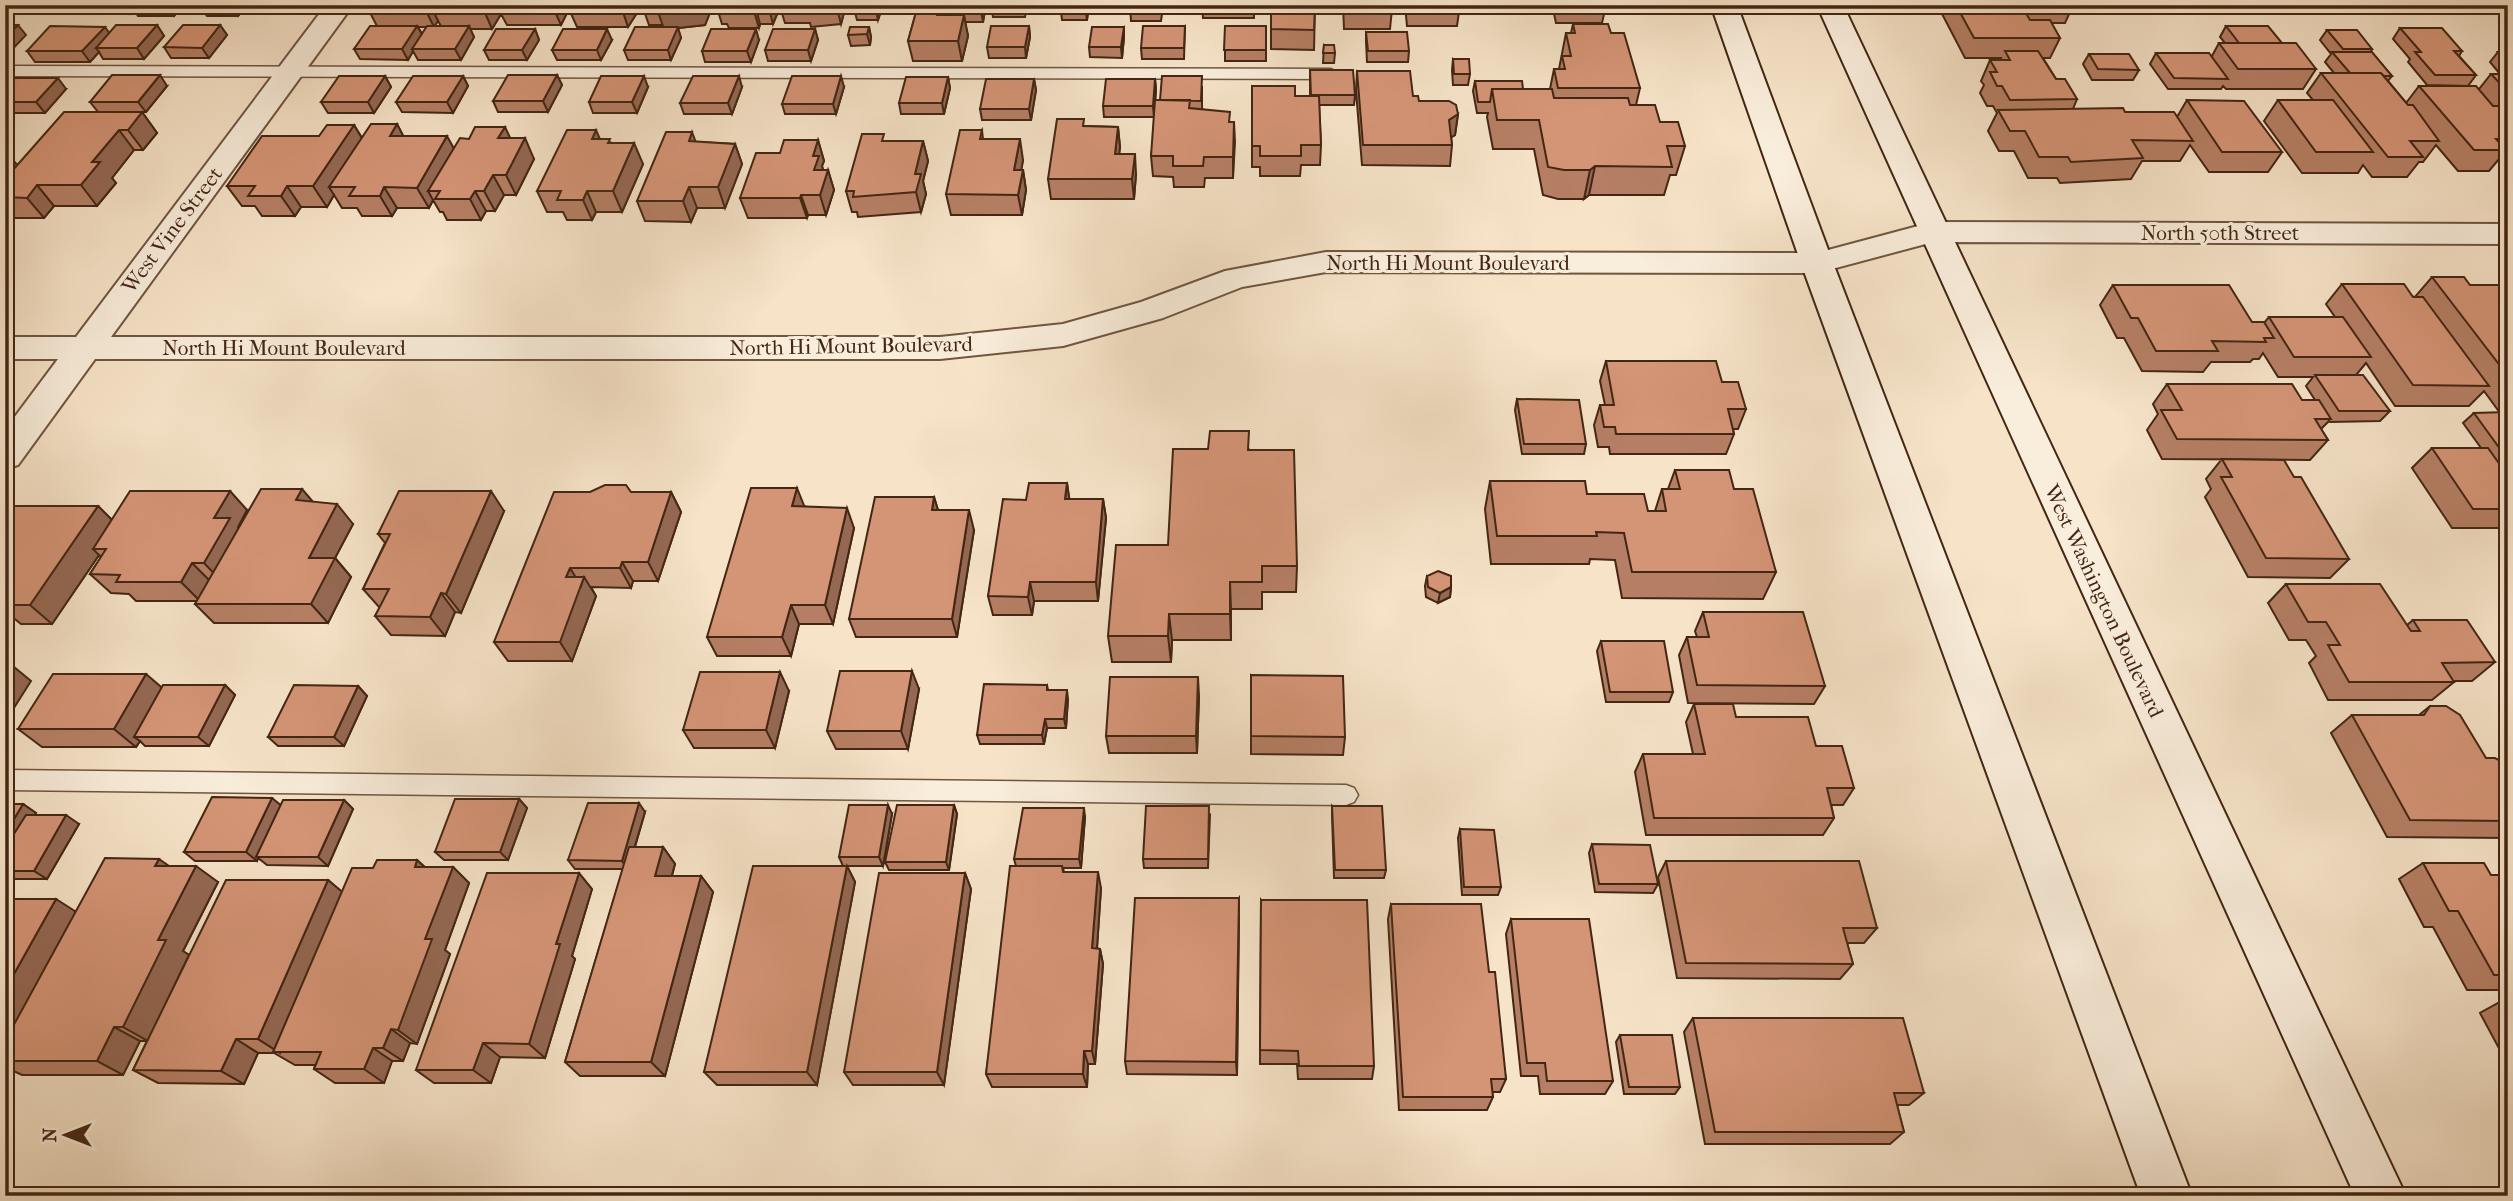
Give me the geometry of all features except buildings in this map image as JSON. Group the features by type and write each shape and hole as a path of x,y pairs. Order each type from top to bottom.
{"street":[{"name":"West Vine Street","path":"5,456 340,5"},
{"path":"1724,5 1817,263 2168,1196"},
{"name":"West Washington Boulevard","path":"1830,5 2381,1196"},
{"name":"North Hi Mount Boulevard","path":"5,348 940,348 1063,335 1152,310 1236,278 1326,262 1817,263 1933,232"},
{"name":"North 50th Street","path":"1933,232 2508,234"}],"lane":[{"path":"5,71 1331,74"},
{"path":"5,780 1346,795"}]}
